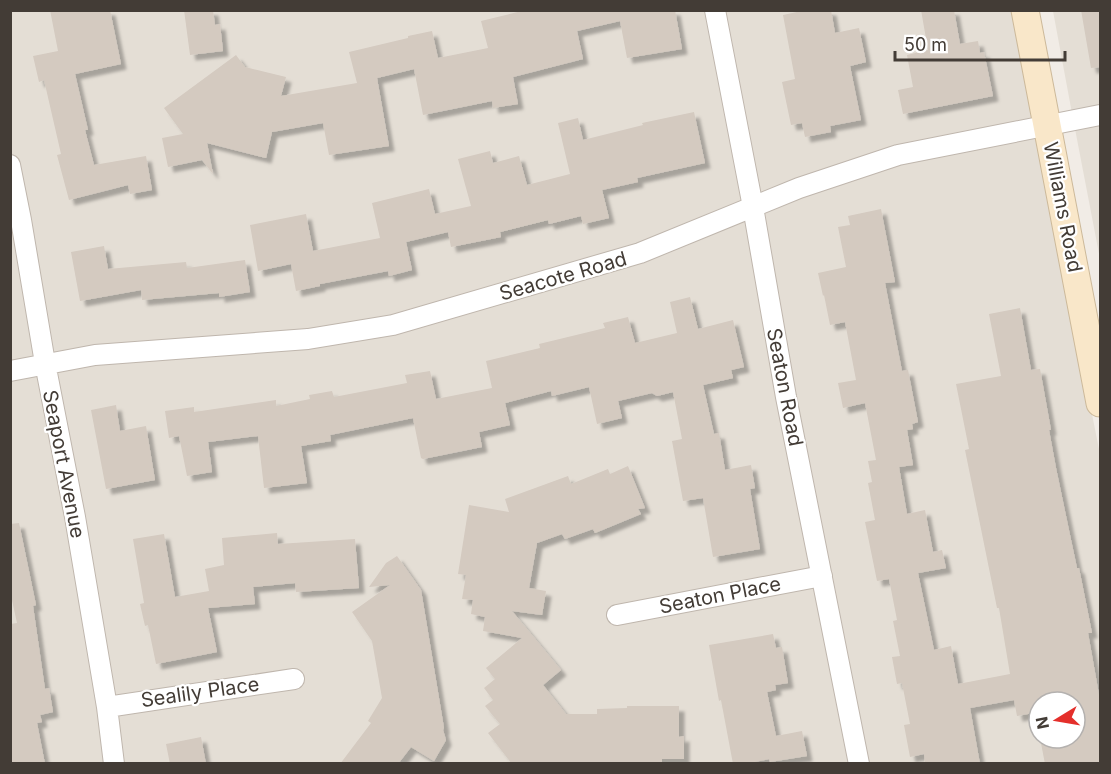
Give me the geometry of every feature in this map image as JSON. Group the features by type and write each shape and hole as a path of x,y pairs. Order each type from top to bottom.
{"street":[{"name":"Seaton Road","path":"715,10 726,59 786,397 859,764"},
{"name":"Williams Road","path":"1026,10 1101,403"},
{"name":"Seacote Road","path":"10,371 95,355 308,339 393,325 640,253 799,188 898,155 1101,115"},
{"name":"Seaport Avenue","path":"10,165 75,517 107,707 114,764"},
{"name":"Seaton Place","path":"617,615 822,576"},
{"name":"Sealily Place","path":"107,707 294,678"}],"shaded area":[{"path":"10,11 1011,11 1100,454 1100,763 11,763"},
{"path":"1053,11 1100,11 1100,259 1071,108"}],"building":[{"path":"50,10 110,10 121,64 75,74 88,130 85,130 94,165 146,156 152,190 130,194 128,185 69,200 57,155 61,154 44,80 39,82 33,56 58,51"},
{"path":"184,10 213,10 215,25 220,24 223,51 190,55"},
{"path":"526,10 675,10 682,49 627,58 620,21 577,31 583,59 513,77 518,104 493,108 492,101 423,115 414,69 377,78 389,146 329,155 323,123 272,132 266,158 207,143 213,174 202,160 168,167 162,138 183,134 164,108 236,55 245,67 286,77 281,96 357,83 349,52 408,38 408,36 432,31 438,58 488,48 481,21"},
{"path":"806,10 831,10 835,33 859,28 866,62 850,66 861,120 830,126 831,132 805,137 802,123 791,125 782,82 795,79 783,15"},
{"path":"921,10 954,10 960,44 978,41 980,53 984,52 993,96 903,114 898,90 913,87 907,55 928,50"},
{"path":"1081,10 1101,10 1101,67 1091,68"},
{"path":"694,112 705,163 637,178 638,182 602,190 609,218 583,224 581,216 549,224 548,220 500,232 501,237 451,247 448,232 406,242 412,270 389,276 388,271 296,291 291,264 258,271 250,225 306,214 313,251 380,238 372,203 429,189 435,214 471,206 458,159 490,151 493,163 519,156 527,185 570,174 558,123 578,118 583,140 643,125 642,123"},
{"path":"881,209 895,282 885,283 902,371 908,370 918,422 912,424 913,429 907,430 913,465 899,467 907,514 925,510 933,552 942,550 946,568 918,573 934,650 951,646 958,684 1010,674 999,608 997,608 965,450 969,449 956,384 1001,376 989,314 1020,308 1031,370 1040,369 1056,468 1092,633 1088,633 1101,706 1101,764 1045,764 1042,750 1087,750 1087,690 1027,690 1027,714 1017,716 1014,700 970,708 980,764 925,764 924,754 910,757 904,725 910,724 902,683 897,684 892,657 900,656 893,621 897,620 889,579 877,581 865,522 875,520 868,483 872,482 868,461 876,460 865,403 843,408 838,383 856,380 845,322 830,325 818,273 846,267 838,227 850,225 848,216"},
{"path":"104,246 108,269 186,262 187,268 245,260 250,292 219,297 219,293 142,300 141,290 80,301 71,252"},
{"path":"690,297 698,329 733,320 744,367 731,370 733,378 703,385 714,434 719,433 725,470 751,465 755,488 750,489 760,549 713,557 703,498 683,501 672,441 682,439 673,392 657,396 652,393 618,401 622,418 597,424 589,387 552,396 551,391 505,403 510,425 479,432 482,447 423,459 413,418 330,435 331,441 301,446 307,483 264,488 258,436 208,442 212,472 187,476 179,436 169,438 165,411 194,407 194,412 276,400 276,406 310,399 309,395 332,391 334,397 407,383 405,375 430,371 436,399 492,388 486,361 540,348 539,344 605,328 603,323 628,317 635,343 677,333 670,302"},
{"path":"116,405 120,431 146,426 155,480 106,489 91,410"},
{"path":"628,466 645,508 638,509 641,514 595,533 593,529 565,539 562,534 537,543 529,588 546,591 542,615 512,611 561,670 543,685 566,714 597,714 597,709 627,708 627,706 679,706 679,737 684,736 684,759 662,759 662,764 512,764 488,733 500,724 485,706 493,700 484,688 495,679 486,668 522,638 483,631 485,617 471,614 473,600 462,599 466,575 458,574 469,505 509,512 505,499 568,476 571,484 608,469 610,474"},
{"path":"19,523 36,605 33,606 45,689 49,688 53,712 40,715 42,722 37,723 45,764 10,764 10,624 17,623 10,591 10,524"},
{"path":"277,533 278,544 355,539 359,588 296,592 295,583 253,587 255,604 208,608 217,652 156,664 148,625 145,626 140,604 144,603 133,539 164,534 175,597 209,591 205,569 224,565 222,538"},
{"path":"397,556 421,590 446,740 434,761 411,747 398,764 340,764 371,723 368,721 382,698 372,641 352,612 390,585 369,587 386,563"},
{"path":"773,634 776,648 782,647 788,683 775,685 776,690 767,692 776,736 802,731 807,756 770,762 769,759 733,764 709,645"},
{"path":"201,737 206,764 170,764 166,744"}]}
